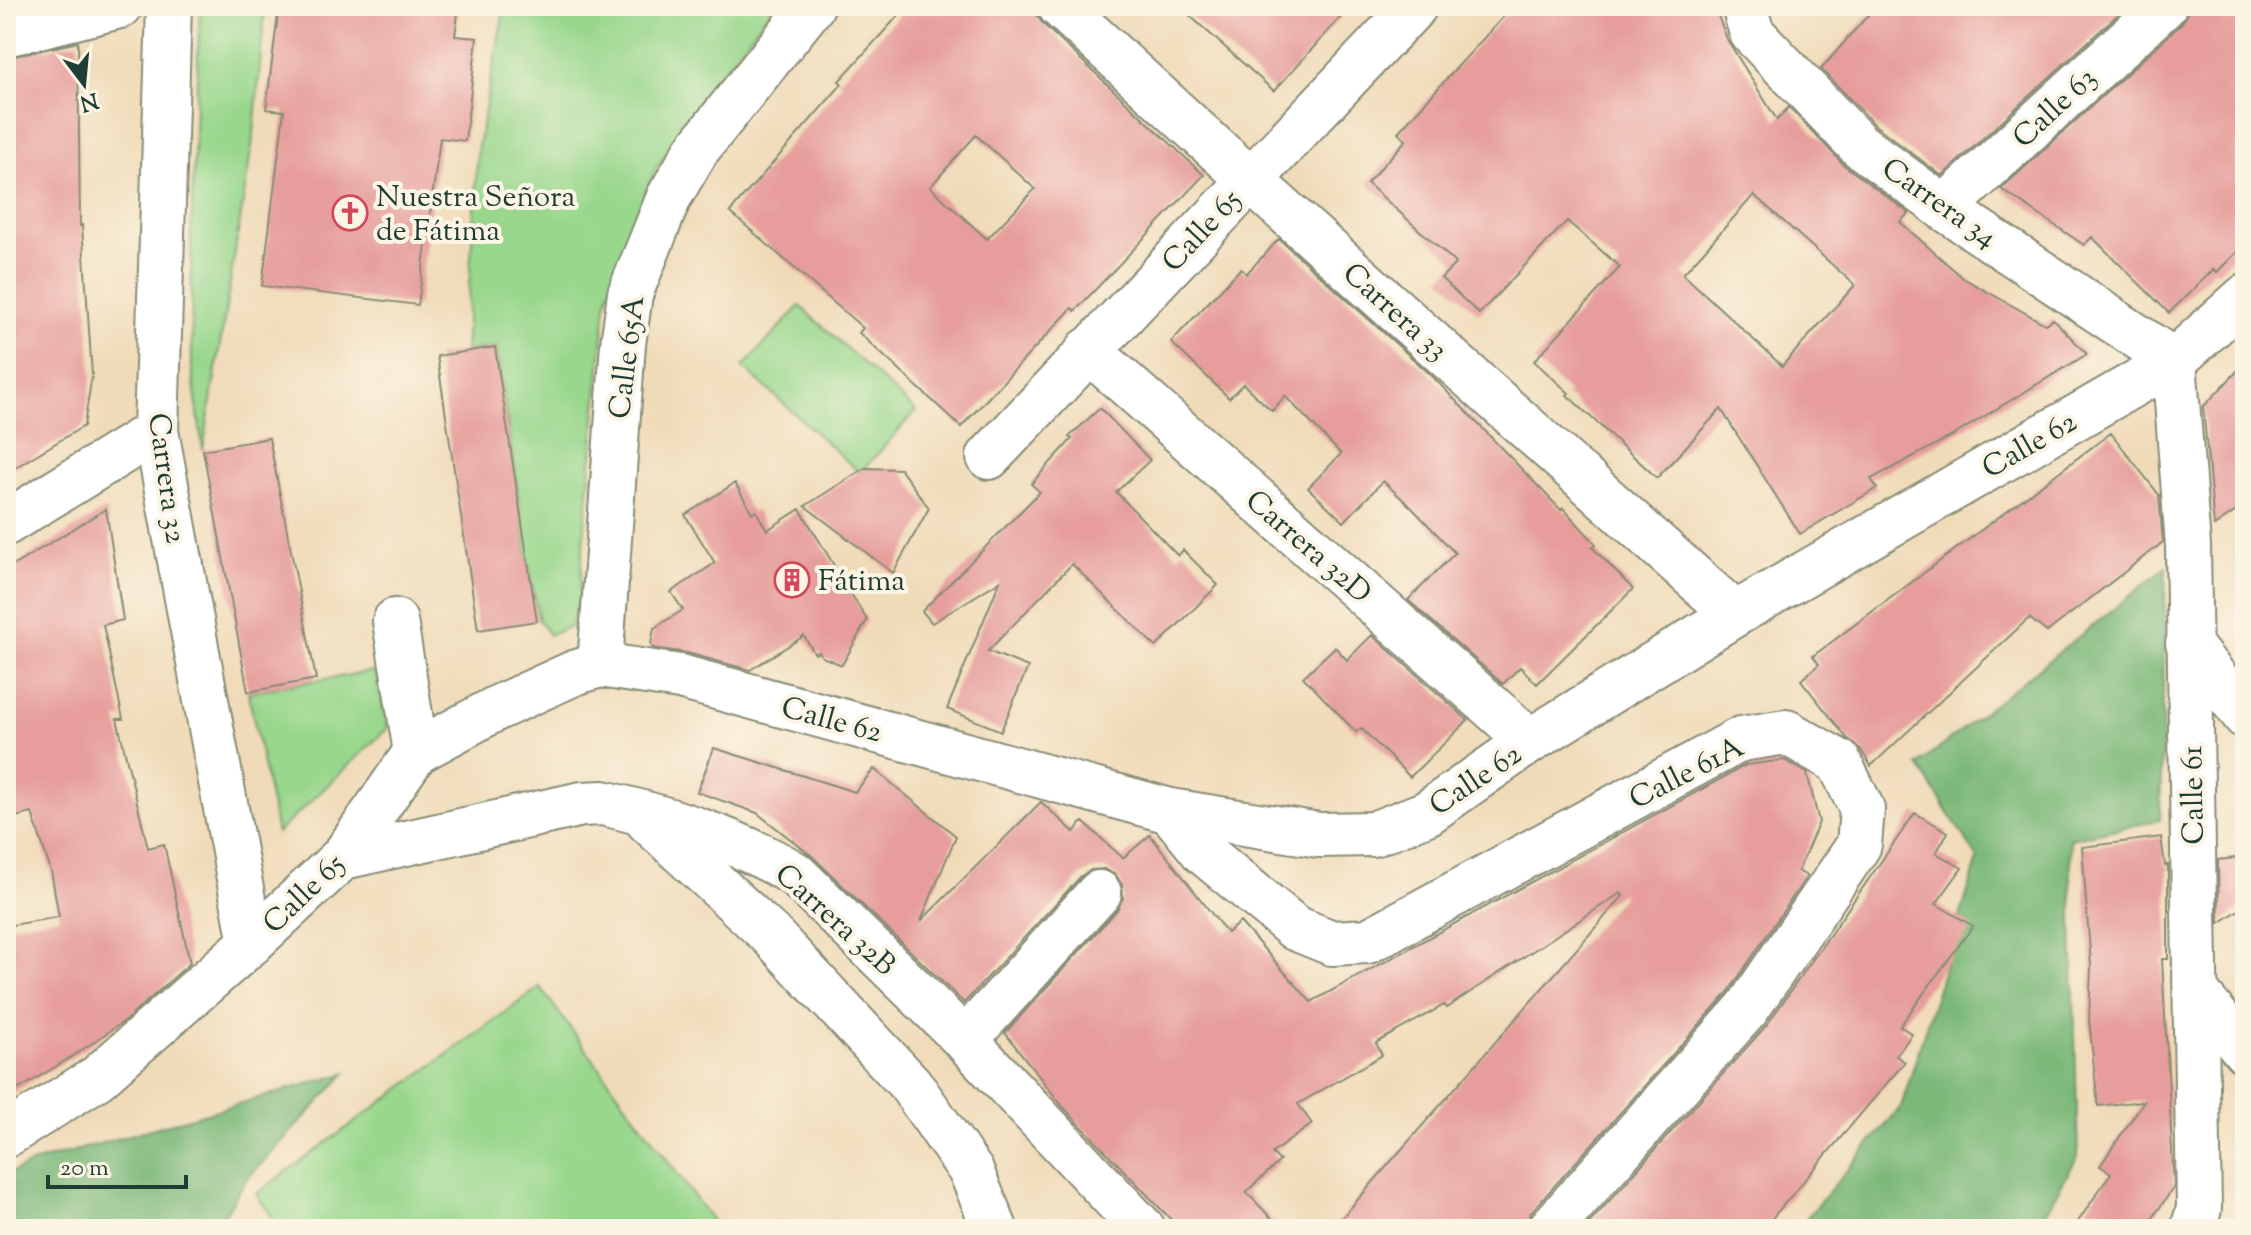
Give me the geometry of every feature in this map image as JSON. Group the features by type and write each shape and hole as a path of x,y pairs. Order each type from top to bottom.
{"street":[{"path":"6,34 120,6"},
{"name":"Carrera 32","path":"169,6 156,431 251,943"},
{"name":"Calle 65A","path":"600,665 623,344 630,294 669,197 696,151 812,6"},
{"name":"Carrera 33","path":"1060,6 1735,614"},
{"name":"Calle 65","path":"989,457 1415,6"},
{"name":"Calle 63","path":"1944,208 2164,6"},
{"name":"Carrera 34","path":"1758,15 1859,145 1944,208 2174,361"},
{"name":"Calle 62","path":"600,665 680,677 1170,811 1319,835 1373,834 1427,813 1530,741 1735,614 2174,361 2245,297"},
{"name":"Carrera 32D","path":"1088,350 1530,741"},
{"name":"Calle 61","path":"2174,361 2188,546 2204,1222"},
{"path":"6,523 156,431"},
{"path":"395,621 416,752"},
{"path":"2188,643 2245,716"},
{"name":"Calle 65","path":"6,1135 97,1078 251,943 343,857 416,752 497,708 574,673 600,665"},
{"name":"Calle 61A","path":"1170,811 1203,852 1295,928 1332,943 1368,941 1741,739 1786,732 1839,762 1862,809 1859,845 1747,1009 1550,1229"},
{"name":"Carrera 32B","path":"343,857 582,804 603,803 728,839 762,854 795,874 965,1040 1143,1229"},
{"path":"637,811 772,936 910,1084 971,1171 995,1229"},
{"path":"965,1040 1099,893"},
{"path":"2197,993 2245,1051"}],"green space":[{"path":"200,6 265,6 254,133 203,450 192,368 191,232"},
{"path":"505,6 619,6 620,13 649,15 656,6 774,6 710,87 654,172 626,239 606,304 580,598 570,627 549,635 539,620 528,563 496,347 465,351 478,146"},
{"path":"800,306 916,411 860,473 743,367"},
{"path":"2166,567 2160,820 2070,839 2078,1156 2036,1229 1797,1229 1901,1107 1978,859 1918,765"},
{"path":"375,671 388,728 277,833 248,692"},
{"path":"540,987 718,1229 281,1229 256,1194"},
{"path":"346,1073 245,1181 216,1229 6,1229 6,1175 36,1162"}],"building":[{"name":"Nuestra Señora de Fátima","path":"279,6 459,6 455,36 477,38 465,141 440,138 418,305 262,286 284,111 266,109"},
{"path":"907,6 1036,6 1036,14 1043,24 1204,175 1075,311 1072,308 961,427 859,333 863,328 730,212 842,84 839,81","holes":["976,135 1035,189 987,239 930,187"]},
{"path":"1179,6 1351,6 1274,91"},
{"path":"1513,6 1714,6 1728,41 1777,120 1789,107 1844,165 1909,213 1900,222 1963,278 2045,324 2053,319 2087,354 1952,436 1871,479 1877,488 1800,534 1721,409 1657,478 1534,361 1620,267 1567,221 1479,314 1441,278 1456,263 1367,183 1406,140 1398,132","holes":["1754,195 1855,285 1782,366 1683,274"]},
{"path":"1876,6 2127,6 1942,176 1876,126 1821,69"},
{"path":"2188,6 2245,6 2245,244 2169,313 2092,237 2084,245 2001,189 2181,24 2188,14"},
{"path":"78,42 80,226 92,375 84,426 6,473 6,58"},
{"path":"1279,239 1431,375 1561,510 1563,508 1596,544 1592,547 1633,589 1537,684 1520,667 1503,684 1408,600 1455,553 1411,507 1383,481 1344,522 1308,488 1341,454 1285,396 1272,411 1243,384 1229,398 1171,342 1241,268 1246,274"},
{"path":"495,347 537,621 478,630 437,356"},
{"path":"2245,363 2245,505 2214,526 2203,407"},
{"path":"1100,408 1150,460 1116,492 1178,556 1183,550 1218,585 1156,647 1072,564 988,651 1028,667 1001,731 947,709 1000,581 932,623 922,611 1040,492 1031,484 1072,439 1069,437"},
{"path":"2111,433 2159,495 2163,542 2047,632 2029,618 1871,766 1801,680 1819,664 1813,656"},
{"path":"269,438 316,679 248,692 203,450"},
{"path":"865,468 900,469 929,508 893,573 805,506"},
{"name":"Fátima","path":"735,483 752,513 756,511 767,530 800,509 867,620 842,665 822,657 819,652 815,654 804,636 750,670 687,653 653,648 654,628 683,610 671,592 715,563 685,515"},
{"path":"106,509 123,620 103,625 123,719 117,719 148,848 164,844 190,963 126,1020 6,1097 6,926 59,917 51,871 32,813 6,819 6,570"},
{"path":"1372,635 1468,720 1410,777 1361,728 1356,732 1303,677 1335,647 1347,660"},
{"path":"714,748 855,792 874,769 956,836 921,921 1041,802 1074,832 1083,822 1123,858 1150,835 1227,933 1240,922 1311,1002 1746,765 1784,760 1807,773 1819,822 1798,871 1807,876 1727,994 1531,1212 1526,1229 1332,1229 1623,896 1621,893 1446,1008 1444,1005 1376,1043 1382,1055 1298,1104 1312,1124 1272,1153 1280,1161 1246,1192 1282,1229 1180,1229 1064,1108 1005,1033 1117,910 1123,898 1122,885 1116,875 1104,869 1091,870 1081,876 964,1003 812,856 757,813 697,792"},
{"path":"1915,813 1948,832 1936,853 1962,868 1936,904 1973,926 1900,1026 1912,1034 1896,1056 1905,1062 1763,1229 1584,1229 1766,1026"},
{"path":"2161,837 2165,866 2168,865 2168,959 2162,959 2174,1187 2145,1229 2073,1229 2111,1173 2100,1166 2144,1101 2098,1106 2089,1020 2091,966 2082,847"},
{"path":"2245,857 2245,906 2219,923 2218,860"}],"place":[{"name":"Nuestra Señora de Fátima","path":"350,213"},
{"name":"Fátima","path":"792,580"}]}
